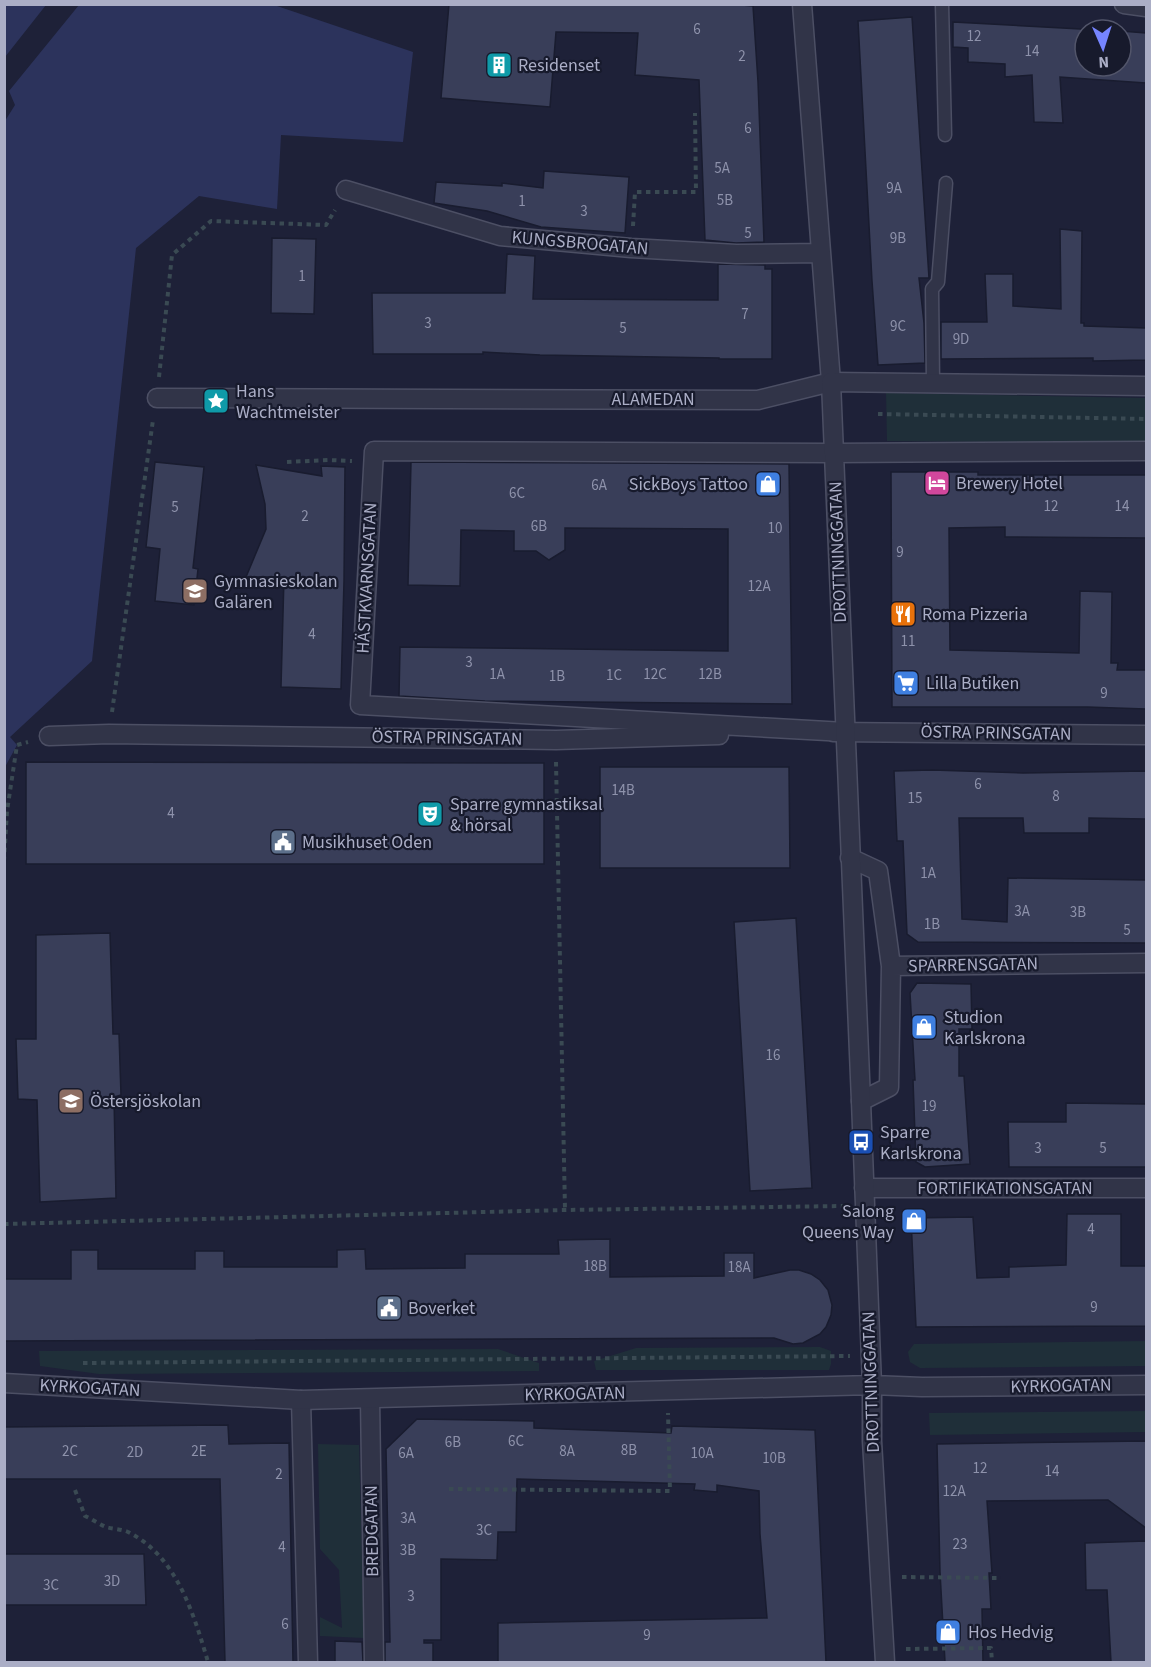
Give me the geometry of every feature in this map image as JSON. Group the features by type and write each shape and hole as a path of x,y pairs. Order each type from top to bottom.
{"street":[{"name":"DROTTNINGGATAN","path":"802,4 831,382 872,1385 872,1441 884,1656"},
{"path":"1124,4 1146,7"},
{"name":"KUNGSBROGATAN","path":"346,190 500,236 631,248 736,254 821,253"},
{"name":"ALAMEDAN","path":"157,398 758,400 831,382 1146,386"},
{"name":"HÄSTKVARNSGATAN","path":"360,705 374,451 834,453"},
{"path":"834,453 1146,451"},
{"name":"ÖSTRA PRINSGATAN","path":"360,705 845,732"},
{"name":"ÖSTRA PRINSGATAN","path":"49,736 109,734 556,740 845,732 1146,735"},
{"name":"SPARRENSGATAN","path":"850,858 878,871 891,966 1146,963"},
{"path":"861,1101 889,1087 891,966"},
{"name":"FORTIFIKATIONSGATAN","path":"864,1197 1146,1188"},
{"name":"KYRKOGATAN","path":"4,1383 301,1400 872,1385 922,1388 1146,1385"},
{"name":"BREDGATAN","path":"370,1399 374,1662"},
{"path":"301,1400 308,1662"}],"lane":[{"path":"942,4 945,135"},
{"path":"933,383 932,289 938,282 946,183"}],"path":[{"path":"631,248 635,192 696,192 694,113"},
{"path":"109,734 157,398 172,255 211,220 326,225 346,190"},
{"path":"878,414 1146,419"},
{"path":"287,462 328,460"},
{"path":"4,861 7,811 17,745 49,736"},
{"path":"556,740 565,1210"},
{"path":"4,1224 565,1210 864,1197"},
{"path":"74,1362 870,1357"},
{"path":"449,1489 670,1491 668,1391"},
{"path":"75,1490 85,1516 107,1527 127,1531 162,1558 193,1611 208,1662"},
{"path":"880,1576 1001,1578"},
{"path":"884,1656 991,1648 992,1662"}],"shaded area":[{"path":"886,393 1146,398 1146,443 887,441"},
{"path":"1146,1341 1146,1366 920,1368 910,1362 908,1352 914,1344"},
{"path":"820,1347 831,1351 829,1370 596,1370 594,1361 636,1348"},
{"path":"498,1349 539,1363 539,1371 99,1374 40,1366 39,1351"},
{"path":"1146,1411 1146,1432 930,1435 929,1413"},
{"path":"318,1444 359,1445 364,1638 320,1636 320,1617 342,1628 339,1570 320,1549"}],"water":[{"path":"4,5 46,5 5,57"},
{"path":"79,5 274,5 413,52 403,142 281,135 277,209 199,196 136,248 92,661 10,737 17,745 5,767 5,121 15,105 9,91"}],"building":[{"path":"449,4 730,4 753,6 764,242 736,243 705,240 699,80 635,75 638,33 556,32 550,107 441,98"},
{"path":"912,17 929,278 919,278 924,323 925,363 878,365 858,21"},
{"path":"953,22 1073,29 1073,78 1060,77 1063,123 1034,122 1032,75 1005,77 1005,64 968,62 968,48 953,47"},
{"path":"1133,32 1146,33 1146,83 1074,78 1133,78"},
{"path":"544,171 629,177 625,233 541,227 487,211 434,203 436,182 502,186 502,183 543,188"},
{"path":"1060,229 1082,231 1081,323 1084,323 1084,326 1146,328 1146,360 941,359 941,322 987,322 985,274 1013,274 1013,306 1061,309"},
{"path":"272,238 316,239 314,314 271,313"},
{"path":"507,254 535,256 533,299 718,300 718,264 765,265 765,269 772,269 772,359 483,352 483,354 373,354 372,293 505,293"},
{"path":"155,462 204,467 193,568 198,569 194,605 155,601 160,549 146,547"},
{"path":"411,462 789,464 792,704 485,701 399,696 400,647 728,651 728,529 565,528 565,550 549,560 536,551 514,551 514,531 461,530 460,586 408,585"},
{"path":"256,465 322,476 321,466 345,467 341,689 281,687 284,577 246,577 266,529 265,504"},
{"path":"891,472 978,472 978,475 1146,475 1146,538 1005,537 1005,527 949,528 950,650 1079,653 1080,591 1112,592 1111,663 1118,663 1117,670 1146,670 1146,709 892,707"},
{"path":"26,762 544,763 544,864 26,864"},
{"path":"600,767 789,767 790,868 600,868"},
{"path":"894,771 1023,773 1146,771 1146,819 1089,818 1089,833 1024,833 1023,818 959,818 962,919 1007,922 1008,878 1146,880 1146,943 918,942 907,934 903,841 897,841"},
{"path":"796,918 812,1188 750,1191 734,922"},
{"path":"110,933 113,1034 119,1034 121,1095 114,1097 116,1198 40,1202 37,1100 18,1099 16,1039 36,1039 36,935"},
{"path":"917,983 971,984 972,1029 959,1029 959,1076 964,1076 970,1164 925,1167 916,1162 913,1080 915,1080 910,993"},
{"path":"1066,1103 1146,1104 1146,1167 1009,1167 1008,1122 1066,1122"},
{"path":"1067,1214 1121,1214 1121,1266 1146,1266 1146,1326 916,1327 911,1218 973,1217 977,1278 1009,1277 1009,1267 1066,1265"},
{"name":"Boverket","path":"610,1239 610,1277 724,1276 724,1253 754,1253 754,1278 799,1270 820,1280 828,1290 832,1305 831,1315 820,1334 803,1343 793,1344 774,1338 4,1341 4,1279 71,1279 71,1250 98,1250 98,1269 195,1269 195,1251 224,1251 224,1267 337,1267 337,1250 365,1249 366,1269 465,1268 465,1254 559,1254 558,1240"},
{"path":"417,1419 534,1421 534,1428 671,1433 672,1426 815,1430 826,1662 498,1662 498,1623 767,1618 759,1491 717,1485 717,1492 694,1490 695,1484 517,1479 516,1532 498,1532 497,1560 441,1559 441,1640 424,1640 424,1643 433,1643 433,1662 385,1662 385,1642 390,1642 386,1449"},
{"path":"228,1425 229,1444 289,1443 293,1662 225,1662 220,1479 4,1479 4,1427"},
{"path":"1146,1441 1146,1528 1108,1500 987,1501 992,1573 989,1573 991,1609 982,1609 983,1662 945,1662 937,1444"},
{"path":"1146,1541 1146,1662 1111,1662 1107,1590 1086,1590 1085,1543"},
{"path":"4,1554 144,1554 146,1605 4,1605"},
{"path":"335,1641 362,1642 363,1662 335,1662"}],"place":[{"name":"Residenset","path":"499,65"},
{"name":"Hans Wachtmeister","path":"216,401"},
{"name":"Brewery Hotel","path":"937,483"},
{"name":"SickBoys Tattoo","path":"768,484"},
{"name":"Gymnasieskolan Galären","path":"195,591"},
{"name":"Roma Pizzeria","path":"903,614"},
{"name":"Lilla Butiken","path":"906,683"},
{"name":"Sparre gymnastiksal & hörsal","path":"430,814"},
{"name":"Musikhuset Oden","path":"283,842"},
{"name":"Studion Karlskrona","path":"924,1027"},
{"name":"Östersjöskolan","path":"71,1101"},
{"name":"Sparre Karlskrona","path":"861,1142"},
{"name":"Salong Queens Way","path":"914,1221"},
{"name":"Boverket","path":"389,1308"},
{"name":"Hos Hedvig","path":"948,1632"}]}
